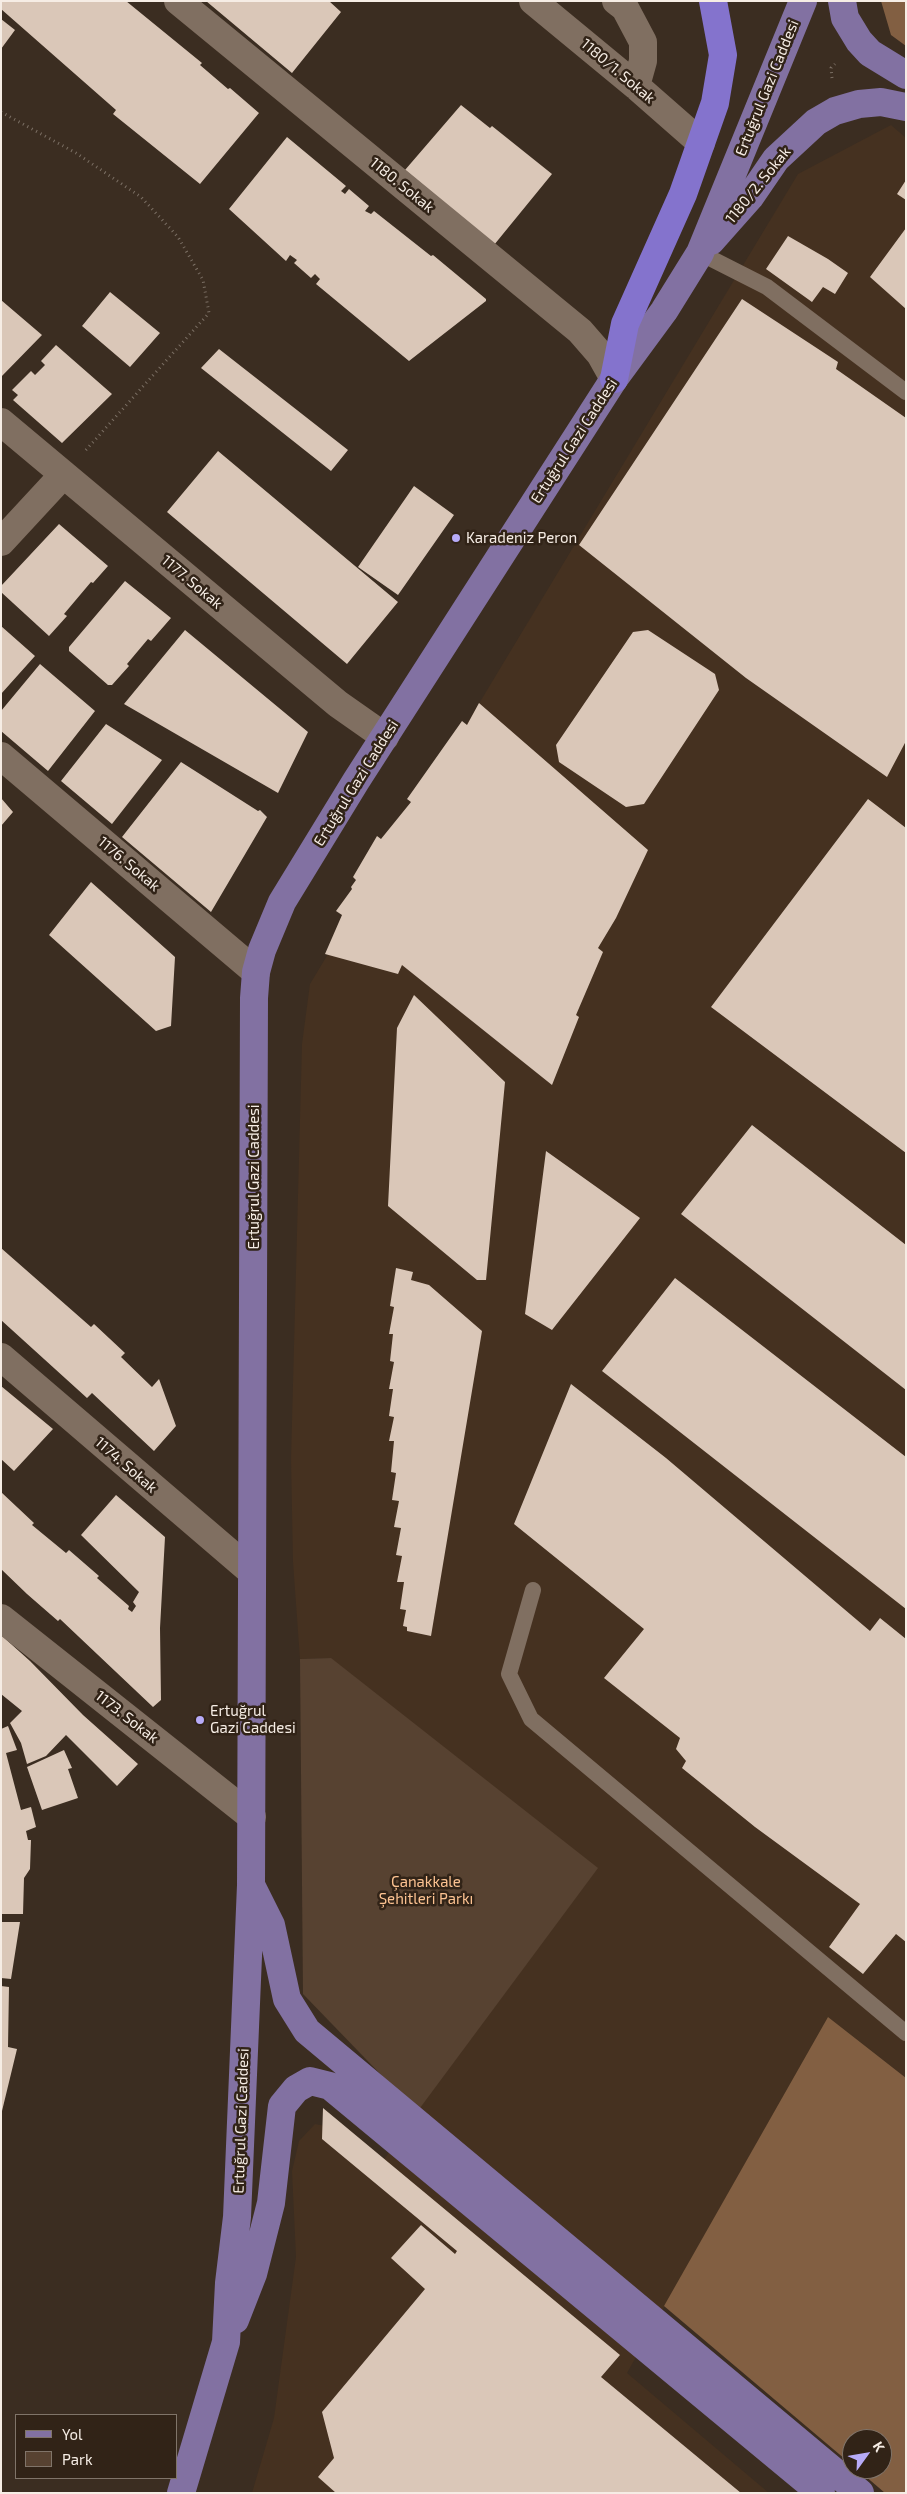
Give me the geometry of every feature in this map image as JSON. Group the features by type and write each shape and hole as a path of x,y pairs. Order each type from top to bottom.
{"highway":[{"path":"614,379 625,324 683,194 715,103 723,55 713,1"}],"main road":[{"name":"Ertuğrul Gazi Caddesi","path":"181,2493 226,2342 229,2283 237,2217 251,1885 256,972 262,950 282,902 356,781 614,379 664,311 700,253 803,1"},
{"path":"842,1 845,18 859,41 870,53 906,75"},
{"name":"1180/2. Sokak","path":"700,253 750,197 776,159 816,122 835,111 859,104 880,102 906,107"},
{"path":"251,1885 271,1924 287,1999 307,2030 860,2493"},
{"path":"226,2342 253,2274 271,2203 282,2106 296,2089 310,2081 330,2086 821,2493"}],"street":[{"name":"1180. Sokak","path":"178,1 580,332 600,354 614,379"},
{"name":"1180/1. Sokak","path":"532,1 636,86 701,143"},
{"path":"616,1 625,8 643,42 643,61 636,86"},
{"name":"1177. Sokak","path":"1,422 63,476 338,704 385,738"},
{"path":"1,542 63,476"},
{"name":"1176. Sokak","path":"1,756 256,972"},
{"name":"1174. Sokak","path":"1,1357 252,1572"},
{"name":"1173. Sokak","path":"1,1618 252,1817"}],"lane":[{"path":"700,253 767,287 906,392"},
{"path":"533,1590 509,1674 531,1719 906,2033"}],"path":[{"path":"835,111 831,68 859,41"},
{"path":"1,112 76,153 141,197 178,237 203,280 209,313 63,476"}],"shaded area":[{"path":"881,1 906,1 906,46 891,35"},
{"path":"891,125 906,138 906,2078 828,2017 627,2373 769,2493 252,2493 274,2418 296,2257 292,2171 299,2141 315,2124 331,2127 379,2167 417,2112 331,1658 300,1659 293,1562 291,1459 302,1044 310,984 798,174"},
{"path":"828,2017 906,2078 906,2493 885,2493 869,2479 892,2479 892,2429 842,2429 842,2457 664,2306"}],"green space":[{"name":"Çanakkale Şehitleri Parkı","path":"331,1658 598,1868 417,2112 303,1994 300,1659"}],"building":[{"path":"1,1 126,1 202,63 200,65 228,89 230,88 259,113 200,184 113,114 116,110 1,9"},
{"path":"206,1 329,1 341,12 292,73"},
{"path":"1,19 15,30 1,49"},
{"path":"461,105 490,128 492,126 552,174 494,245 433,197 435,195 405,170"},
{"path":"287,137 346,186 341,191 345,194 349,189 369,206 365,211 371,214 374,211 431,256 433,255 486,299 486,301 409,361 316,284 320,279 315,274 311,278 294,263 297,260 290,255 286,261 229,209"},
{"path":"906,180 906,200 897,194"},
{"path":"906,228 906,309 870,277"},
{"path":"788,236 848,273 835,294 823,287 812,302 766,269"},
{"path":"110,292 160,333 130,367 82,326"},
{"path":"742,299 838,362 836,369 906,418 906,741 887,777 746,678 579,545"},
{"path":"1,300 42,335 1,377"},
{"path":"56,345 112,394 62,443 13,400 18,395 12,390 31,371 35,375 45,365 41,361"},
{"path":"219,349 348,450 331,471 201,368"},
{"path":"218,451 398,602 347,664 167,512"},
{"path":"414,486 454,515 398,595 358,567"},
{"path":"59,524 108,566 93,583 91,582 64,614 67,616 49,636 1,592 1,586"},
{"path":"125,581 171,618 151,641 148,639 127,664 129,666 112,685 108,685 69,651 69,647"},
{"path":"1,626 35,656 1,694"},
{"path":"185,630 308,732 278,793 124,704"},
{"path":"648,630 715,674 719,690 644,804 626,807 559,762 556,745 633,632"},
{"path":"40,664 95,711 48,771 1,731 1,711"},
{"path":"479,703 648,850 616,918 598,948 603,952 576,1015 579,1017 552,1085 402,965 398,974 325,954 342,915 336,911 352,889 351,887 356,880 353,877 377,836 381,839 411,802 407,799 462,721 467,725"},
{"path":"106,724 162,760 112,824 61,781"},
{"path":"181,762 258,811 260,810 267,817 211,912 122,837"},
{"path":"1,798 13,812 1,826"},
{"path":"868,799 906,828 906,1153 711,1007"},
{"path":"91,882 175,957 171,1026 156,1031 49,935"},
{"path":"414,995 505,1082 486,1280 477,1280 388,1206 397,1028"},
{"path":"752,1125 906,1245 906,1390 681,1214"},
{"path":"546,1151 640,1218 552,1330 525,1314"},
{"path":"1,1248 91,1327 94,1324 125,1353 121,1357 152,1387 159,1379 176,1426 154,1451 92,1393 87,1398 1,1320"},
{"path":"396,1268 413,1272 411,1280 429,1285 482,1331 431,1636 407,1631 407,1627 403,1626 406,1610 400,1609 404,1582 397,1582 402,1556 396,1555 401,1528 394,1527 399,1501 392,1500 396,1473 391,1472 394,1441 389,1441 394,1417 389,1416 393,1389 389,1389 394,1362 390,1361 393,1334 389,1334 394,1307 390,1306"},
{"path":"675,1278 906,1457 906,1609 602,1371"},
{"path":"571,1384 666,1458 870,1631 880,1618 906,1639 906,1942 896,1934 863,1974 829,1947 860,1904 755,1827 682,1768 686,1761 676,1749 680,1738 604,1678 644,1629 514,1524"},
{"path":"1,1386 53,1429 14,1471 1,1459"},
{"path":"1,1492 34,1523 32,1525 66,1553 69,1550 99,1576 97,1578 129,1606 128,1609 132,1612 136,1606 133,1602 139,1592 81,1535 116,1495 165,1537 160,1628 161,1700 153,1707 60,1619 58,1621 1,1569"},
{"path":"1,1635 30,1661 83,1715 138,1764 117,1786 66,1735 46,1756 27,1764 21,1743 10,1723 22,1711 1,1694"},
{"path":"8,1726 17,1750 6,1753 21,1810 31,1807 36,1827 26,1831 28,1840 31,1840 30,1869 24,1878 23,1914 1,1914 1,1729"},
{"path":"64,1750 72,1768 68,1769 78,1798 42,1810 27,1767"},
{"path":"1,1922 20,1922 11,1979 1,1978"},
{"path":"1,1986 9,1987 8,2047 17,2049 2,2111"},
{"path":"323,2108 620,2355 601,2377 741,2493 336,2493 318,2477 334,2458 322,2412 425,2289 391,2258 421,2225 455,2254 457,2251 322,2139"}],"place":[{"name":"Karadeniz Peron","path":"456,538"},
{"name":"Ertuğrul Gazi Caddesi","path":"200,1720"}]}
